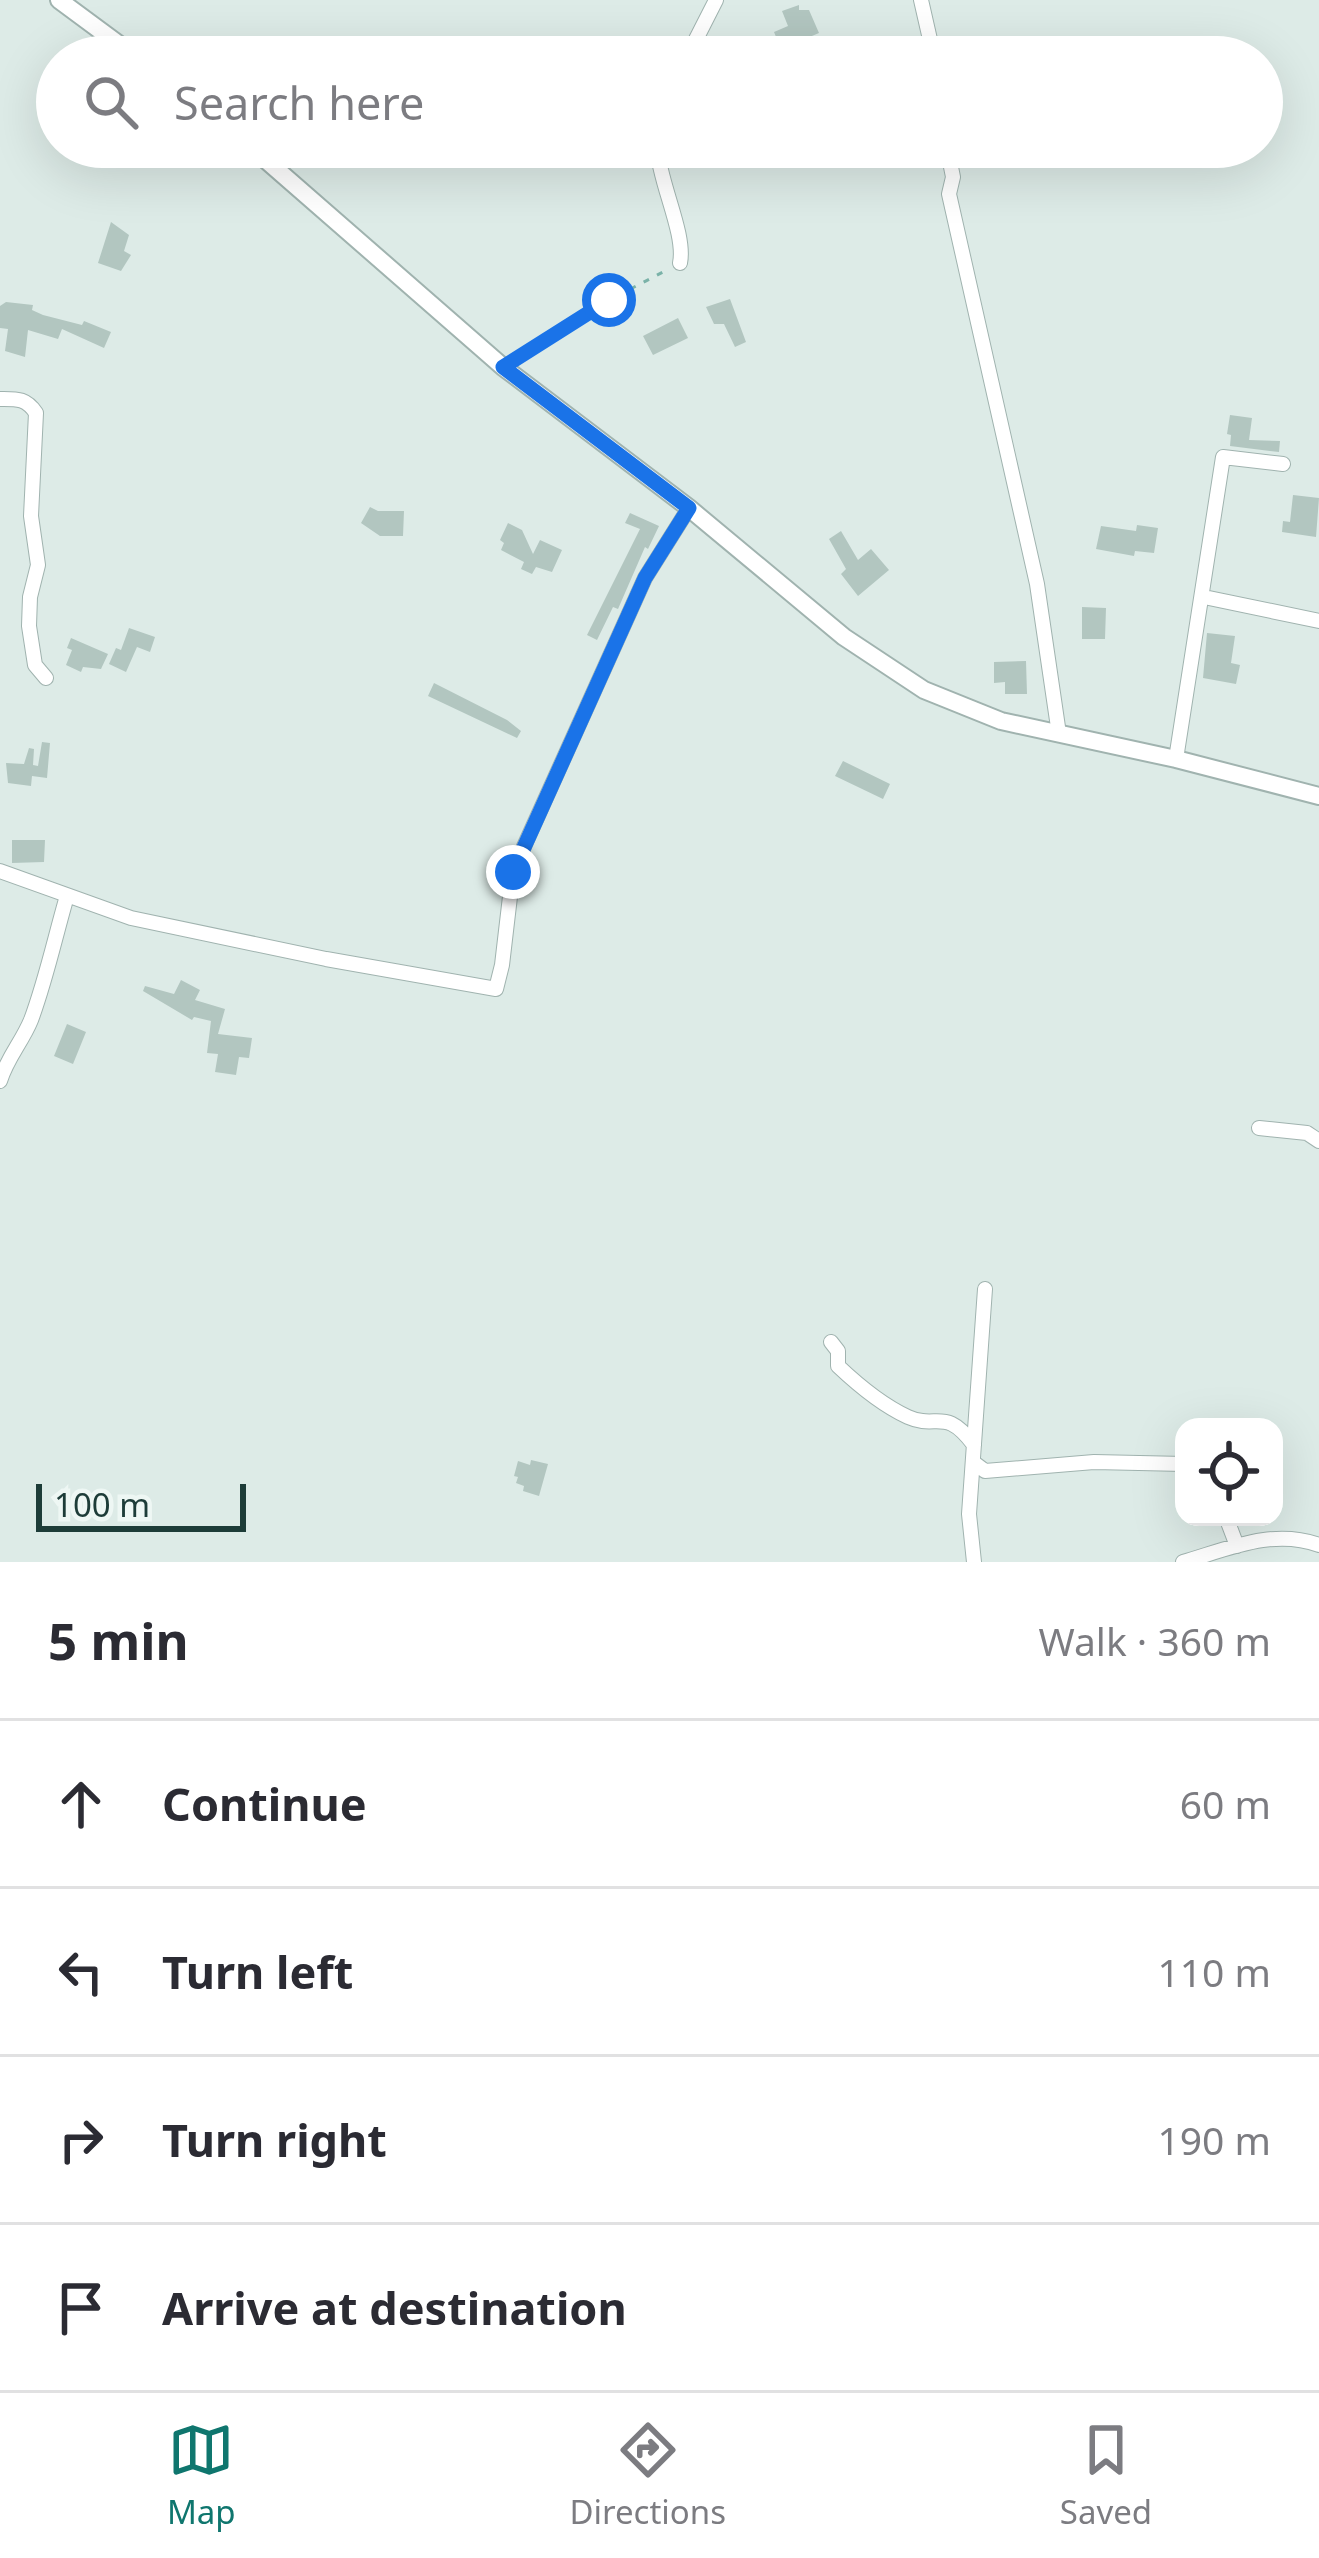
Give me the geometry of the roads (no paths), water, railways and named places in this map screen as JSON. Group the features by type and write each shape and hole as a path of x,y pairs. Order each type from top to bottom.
{"street":[{"path":"59,0 108,36"},
{"path":"698,36 716,0"},
{"path":"921,0 929,36"},
{"path":"275,168 503,367 689,508 844,637 924,690 1001,721 1319,796"},
{"path":"661,168 683,248 680,263"},
{"path":"951,168 949,194 1037,584 1058,734"},
{"path":"0,399 29,402 36,413 31,516 38,565 29,626 35,665 46,678"},
{"path":"1176,759 1223,457 1282,464"},
{"path":"0,871 131,918 496,989 513,872 645,578 689,508"},
{"path":"1204,597 1319,621"},
{"path":"0,1081 6,1060 21,1042 32,1016 67,896"},
{"path":"1259,1128 1307,1133 1319,1141"},
{"path":"974,1562 969,1514 985,1289"},
{"path":"831,1342 838,1352 838,1366 864,1390 904,1416 919,1421 942,1418 974,1445"},
{"path":"973,1462 985,1471 1094,1462 1175,1464"},
{"path":"1229,1526 1237,1546"},
{"path":"1183,1562 1269,1537 1319,1545"}]}
